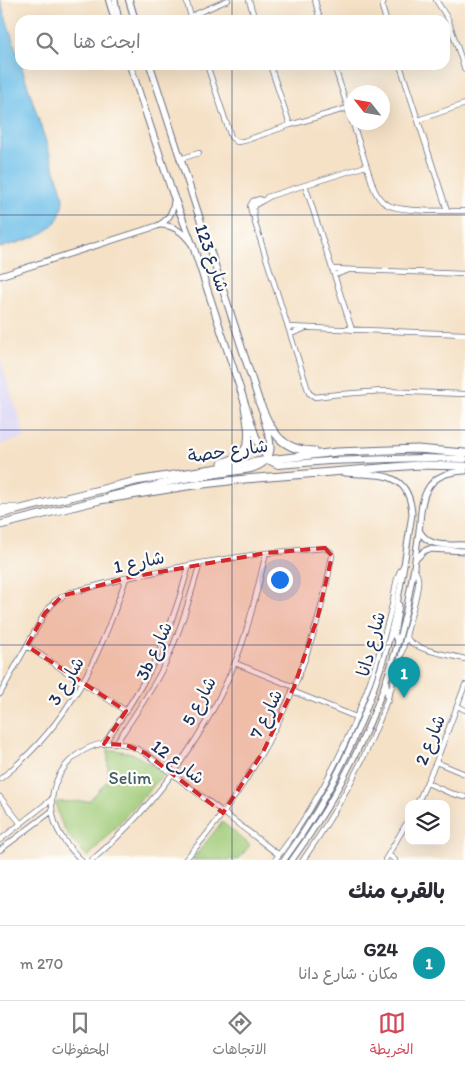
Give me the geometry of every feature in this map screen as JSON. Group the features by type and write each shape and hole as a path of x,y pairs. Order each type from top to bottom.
{"highway":[{"path":"0,508 16,509"}],"main road":[{"path":"109,0 115,15"},
{"path":"129,1 133,15"},
{"name":"شارع 123","path":"132,70 172,192 193,246 245,407 261,450 268,460"},
{"name":"شارع 123","path":"152,70 259,402 270,440 268,460"},
{"path":"259,402 274,433 290,447 300,450 337,452"},
{"path":"187,472 228,461 241,455 248,444 250,435 245,407"},
{"name":"شارع حصة","path":"0,514 136,481 268,460 337,452 417,449 465,453"},
{"path":"100,500 118,493 178,480 251,469 262,466 268,460 278,465 329,461 422,458 465,459"},
{"name":"شارع حصة","path":"0,526 100,500 236,480 418,465 465,466"}],"street":[{"path":"115,0 116,15"},
{"path":"186,0 191,15"},
{"path":"198,15 228,0"},
{"path":"249,0 254,15"},
{"path":"315,0 319,15"},
{"path":"384,0 382,7 384,15"},
{"path":"436,0 445,15"},
{"path":"450,25 465,70"},
{"path":"209,70 229,134 237,142 244,142 290,125 345,109"},
{"path":"272,70 290,125"},
{"path":"336,70 345,99"},
{"path":"402,70 447,210"},
{"path":"418,120 465,104"},
{"path":"355,130 374,189 381,201 400,209 465,211"},
{"path":"180,159 199,153"},
{"path":"366,166 269,197 257,202 253,207 255,223 309,392 313,396 382,391 465,394"},
{"path":"305,185 346,309 349,329"},
{"path":"440,190 442,210"},
{"path":"157,226 165,221 173,210 172,192"},
{"path":"0,276 157,226 165,225 178,229 193,246"},
{"path":"332,269 465,274"},
{"path":"335,275 355,269"},
{"path":"288,327 465,334"},
{"path":"291,334 310,328"},
{"name":"شارع دانا","path":"292,860 319,821 348,771 359,749 386,680 398,642 414,568 423,499 430,485 442,475 449,472 465,471"},
{"name":"شارع دانا","path":"284,860 304,832 352,745 382,666 404,565 412,514 409,499 402,486 395,481 380,474 335,472"},
{"path":"419,530 422,536 430,543 465,548"},
{"name":"شارع 1","path":"0,694 44,613 62,596 126,578 266,552 324,548 331,552 331,560"},
{"path":"415,560 424,551 465,548"},
{"name":"شارع 5","path":"92,860 132,821 172,773 201,729 235,663 248,625 266,552"},
{"name":"شارع 7","path":"185,860 224,813 263,752 293,689 306,656 331,560"},
{"name":"3b شارع","path":"116,743 142,704 164,665 185,615 200,563"},
{"name":"3b شارع","path":"104,744 148,673 166,636 189,565"},
{"path":"274,860 307,814 334,764 356,717 367,690 381,644 398,573 404,565"},
{"path":"303,860 324,830 346,792 371,744 388,700 404,645 418,580 414,568"},
{"name":"شارع 3","path":"0,779 22,760 50,731 67,709 83,683 107,634 126,578"},
{"path":"397,599 399,608 394,635 398,642 465,659"},
{"path":"406,636 410,643 420,648"},
{"path":"27,646 126,711"},
{"path":"235,663 356,717"},
{"path":"386,680 388,700"},
{"name":"شارع 2","path":"419,800 436,762 465,685"},
{"path":"458,706 465,710"},
{"name":"شارع 12","path":"81,860 60,834 52,812 52,799 56,781 71,759 87,749 116,743 136,748 146,753 278,855"},
{"path":"436,762 465,774"},
{"path":"427,783 465,797"},
{"path":"0,796 21,824"},
{"path":"0,840 52,799"},
{"path":"0,850 52,812"},
{"path":"385,860 405,825"},
{"path":"389,854 395,860"}],"highlighted area":[{"path":"325,548 332,556 318,616 294,687 263,752 223,813 145,753 126,745 104,744 126,711 27,646 45,613 62,596 126,578 266,553"}],"shaded area":[{"path":"0,358 25,437 0,445"}],"green space":[{"name":"Selim","path":"108,749 132,753 165,773 88,857 66,832 59,818 56,802 89,801 108,780"},
{"path":"222,822 250,845 238,860 192,860"}],"water":[{"path":"0,0 15,46 15,70 23,70 63,195 62,208 58,219 51,227 43,233 0,248"}],"place":[{"name":"G24","path":"404,698"}]}
